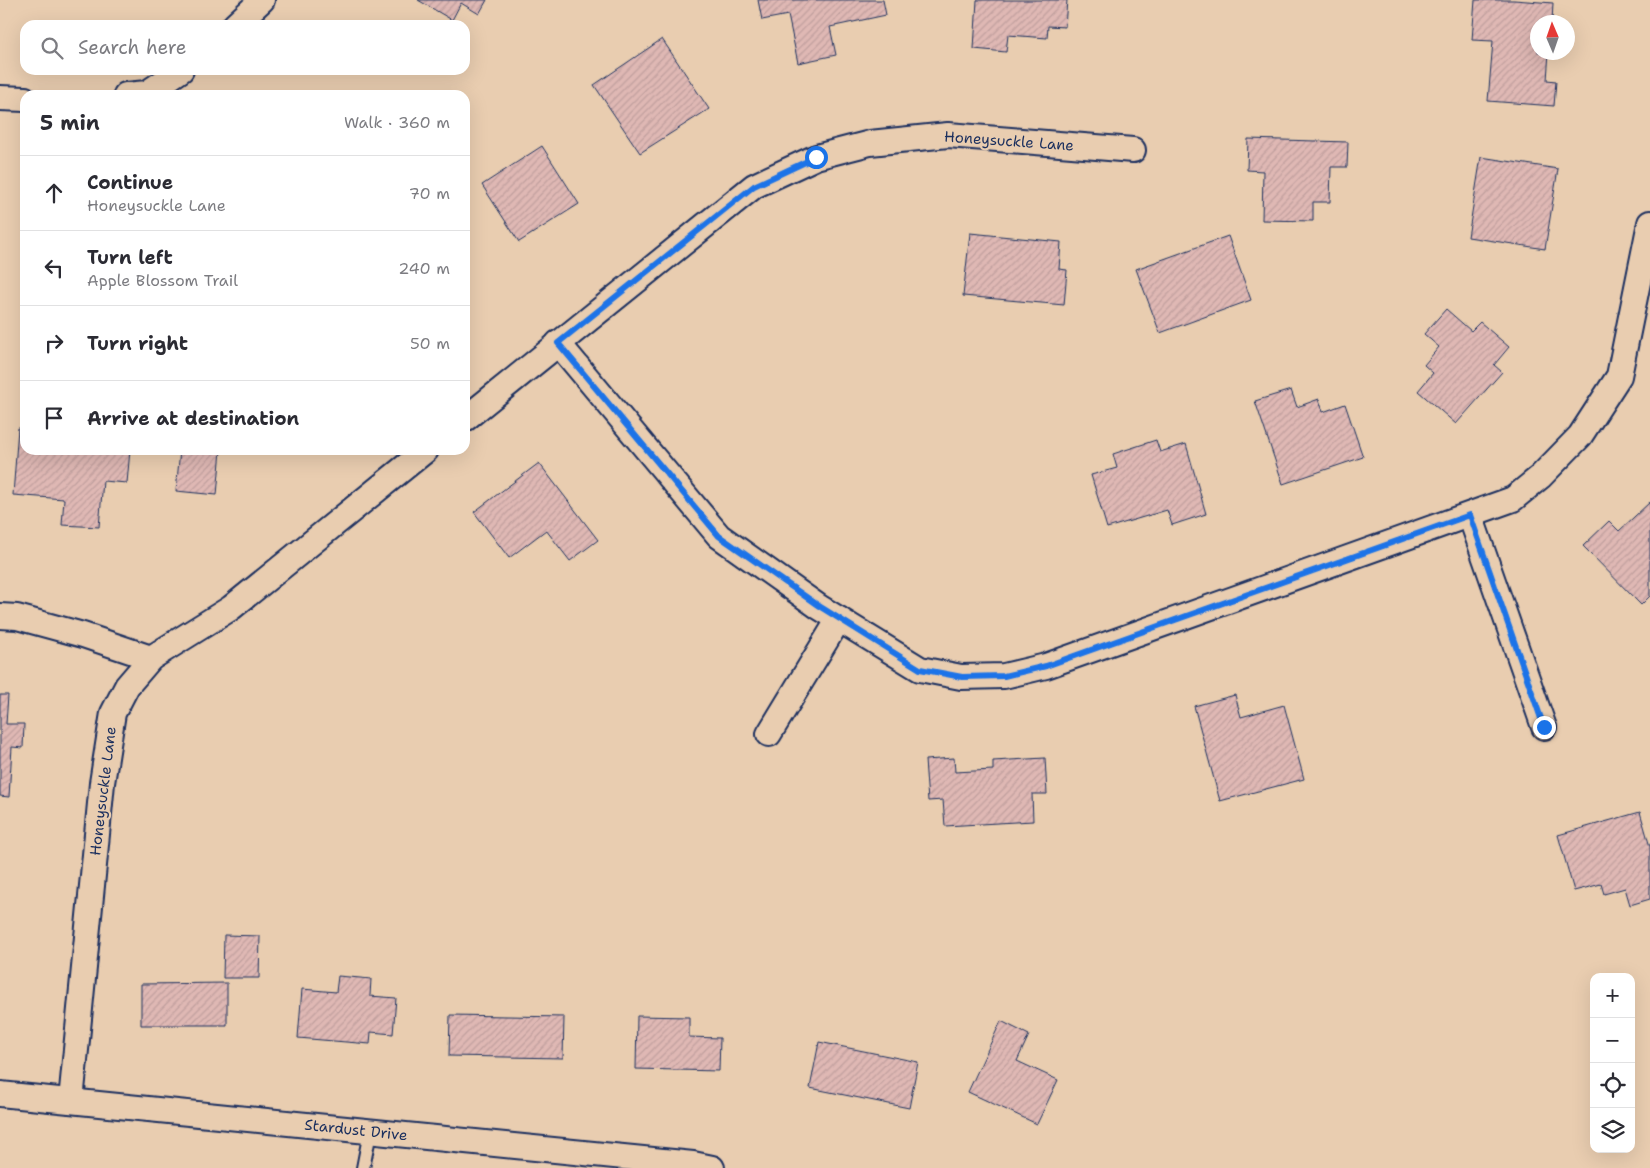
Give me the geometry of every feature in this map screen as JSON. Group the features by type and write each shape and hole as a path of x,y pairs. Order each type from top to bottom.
{"street":[{"path":"241,20 262,0"},
{"path":"151,90 173,75"},
{"path":"0,98 20,100"},
{"name":"Honeysuckle Lane","path":"470,415 754,186 816,157 870,143 948,135 1133,150"},
{"path":"558,343 719,536 839,619 920,669 962,677 1004,676 1046,666 1514,499 1540,477 1580,436 1619,376 1650,223"},
{"name":"Honeysuckle Lane","path":"71,1101 102,783 113,713 127,686 151,658 231,608 420,455"},
{"path":"1470,515 1544,727"},
{"path":"0,616 17,617 83,635 151,658"},
{"path":"768,734 839,619"},
{"name":"Stardust Drive","path":"0,1094 693,1164 712,1168"}],"lane":[{"path":"363,1168 370,1132"}],"building":[{"path":"418,0 487,0 479,14 461,3 452,20"},
{"path":"758,0 883,0 886,15 830,27 836,55 798,63 788,15 762,20"},
{"path":"977,0 1067,0 1065,27 1048,26 1047,38 1008,35 1006,52 974,49"},
{"path":"1475,0 1553,3 1552,15 1530,15 1530,60 1548,60 1547,80 1556,81 1554,106 1488,101 1493,41 1472,40"},
{"path":"662,39 709,109 640,153 594,85"},
{"path":"1248,139 1348,142 1347,167 1331,167 1330,202 1313,202 1313,221 1262,220 1263,171 1247,170"},
{"path":"542,146 579,204 519,242 482,185"},
{"path":"1481,157 1558,169 1545,249 1468,237"},
{"path":"970,233 1061,242 1059,269 1067,270 1064,305 963,296"},
{"path":"1228,236 1251,300 1160,333 1136,269"},
{"path":"1446,309 1471,331 1480,322 1509,347 1494,365 1502,372 1456,424 1418,391 1433,373 1424,365 1439,347 1424,334"},
{"path":"1291,390 1297,407 1319,399 1323,412 1345,404 1363,457 1283,484 1255,401"},
{"path":"18,428 20,428 20,455 130,455 127,483 103,481 99,527 62,525 64,499 13,495"},
{"path":"1156,440 1160,452 1186,444 1206,514 1172,525 1167,510 1107,528 1091,475 1117,468 1113,454"},
{"path":"180,455 221,455 217,495 176,491"},
{"path":"539,463 598,540 570,561 546,530 509,558 474,512"},
{"path":"1650,502 1650,596 1641,605 1583,546 1609,521 1619,531"},
{"path":"0,695 8,695 6,724 24,724 23,748 12,747 9,797 0,796"},
{"path":"1235,695 1241,717 1284,705 1304,779 1220,801 1194,706"},
{"path":"954,758 955,772 993,770 993,761 1045,758 1047,794 1032,794 1033,821 945,826 943,800 928,801 925,760"},
{"path":"1640,812 1650,847 1650,899 1630,905 1625,888 1604,894 1601,884 1574,891 1558,835"},
{"path":"224,935 260,936 259,978 223,978"},
{"path":"338,976 371,979 370,996 396,998 393,1034 371,1032 370,1044 298,1038 302,989 336,992"},
{"path":"227,983 227,1025 141,1025 141,984"},
{"path":"450,1015 564,1017 563,1058 449,1056"},
{"path":"637,1016 689,1017 689,1037 720,1038 719,1071 636,1069"},
{"path":"1001,1021 1029,1035 1017,1061 1058,1080 1037,1124 968,1092"},
{"path":"819,1042 918,1062 909,1108 810,1088"}],"route":[{"path":"816,157 754,186 558,343 719,536 819,606 920,669 962,677 1004,676 1046,666 1470,515 1544,727"}]}
